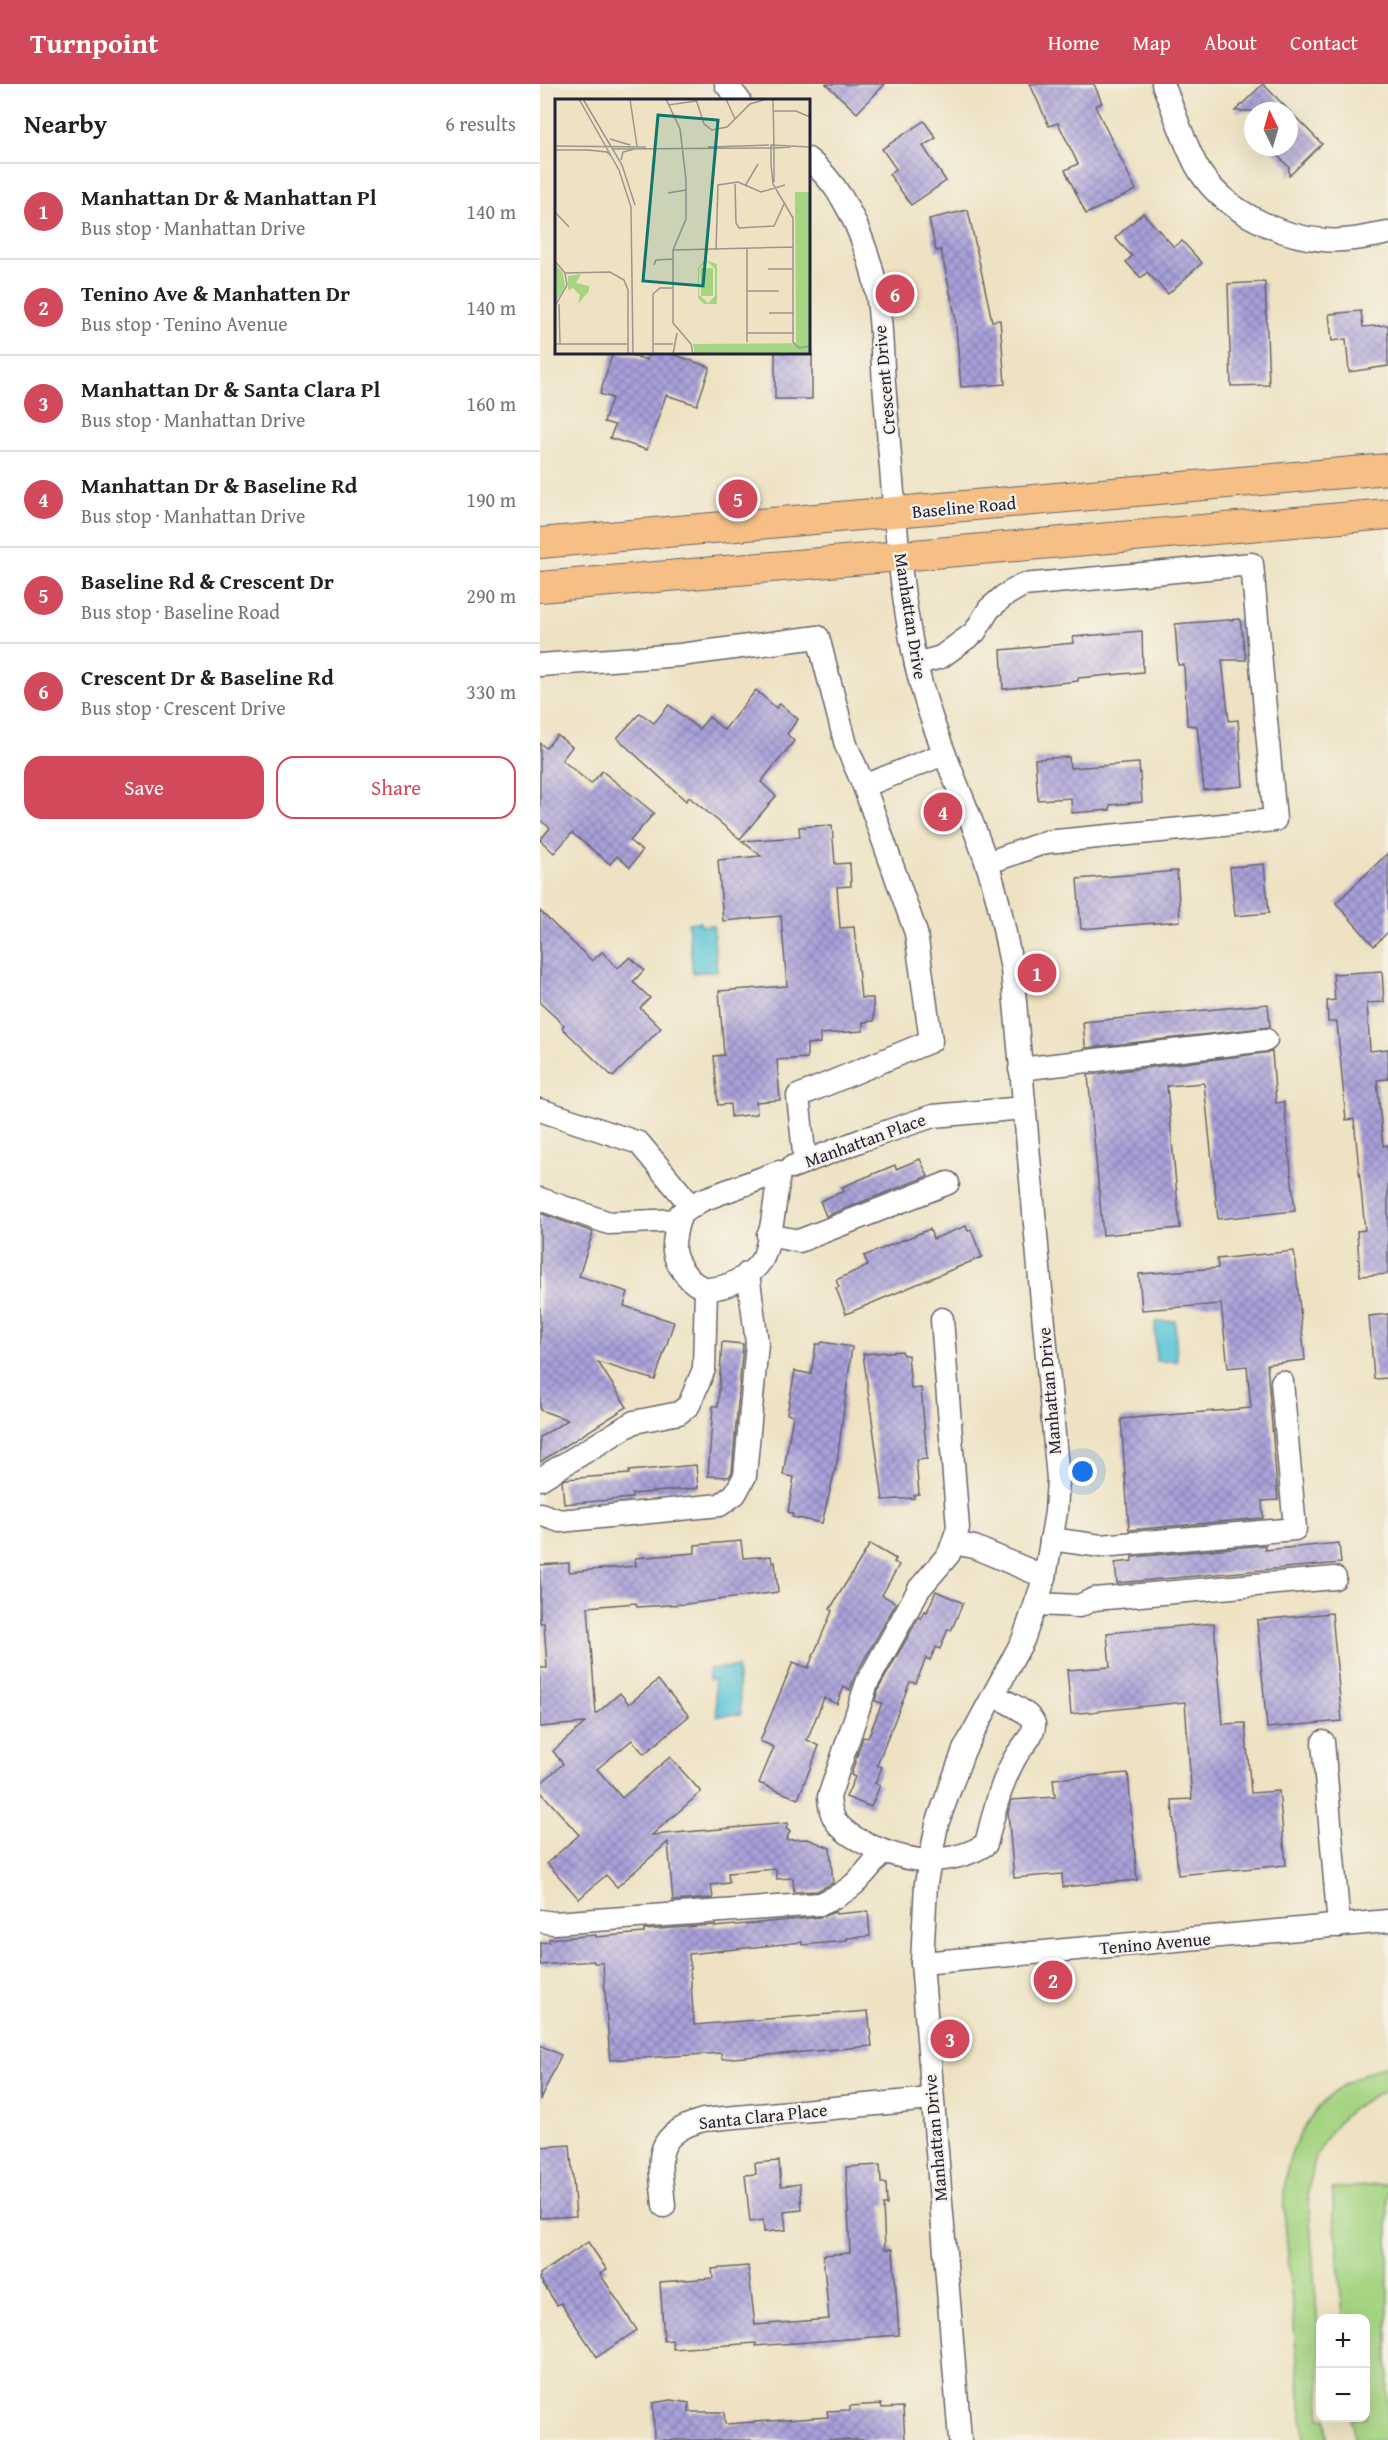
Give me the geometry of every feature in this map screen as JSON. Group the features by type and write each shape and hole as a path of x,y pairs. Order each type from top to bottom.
{"main road":[{"name":"Baseline Road","path":"540,543 1388,469"},
{"path":"540,587 900,554 1388,514"}],"street":[{"path":"726,84 738,99"},
{"path":"1163,84 1197,167 1222,197 1254,220 1280,232 1324,240 1388,233"},
{"name":"Crescent Drive","path":"810,161 823,171 849,211 868,255 878,305 896,513"},
{"name":"Manhattan Drive","path":"896,513 907,613 916,664 944,754 987,863 999,905 1012,969 1058,1479 1056,1512 1045,1577 1023,1640 964,1750 937,1824 926,1883 922,1963 960,2440"},
{"path":"916,664 941,657 975,632 989,609 1004,596 1023,585 1252,564 1275,820 1046,842 987,863"},
{"path":"540,665 680,655 818,637 846,745 864,786 916,933 931,1041 798,1096 805,1162"},
{"path":"864,786 944,754"},
{"path":"1020,1069 1266,1040"},
{"name":"Manhattan Place","path":"685,1213 702,1200 933,1116 1024,1108"},
{"path":"540,1110 639,1143 685,1213"},
{"path":"685,1213 675,1231 674,1251 681,1269 696,1285 706,1288 733,1284 762,1261 779,1172"},
{"path":"768,1235 799,1241 948,1183"},
{"path":"540,1199 609,1223 685,1213"},
{"path":"540,1514 560,1521 720,1505 735,1494 745,1476 758,1343 748,1274"},
{"path":"540,1479 634,1422 678,1413 689,1405 704,1369 706,1288"},
{"path":"942,1319 958,1528 949,1554 919,1589 867,1683 829,1797 830,1810 838,1824 868,1845 883,1851 930,1861 959,1855 986,1844 999,1789 1016,1755 1033,1730 1034,1723 1030,1716 994,1695"},
{"path":"1052,1539 1101,1546 1295,1529 1281,1382"},
{"path":"954,1543 974,1548 1045,1577"},
{"path":"1036,1604 1079,1606 1094,1599 1335,1578"},
{"path":"1323,1742 1339,1926"},
{"path":"540,1921 554,1923 820,1904 853,1887 883,1851"},
{"name":"Tenino Avenue","path":"922,1963 1388,1921"},
{"name":"Santa Clara Place","path":"664,2206 660,2161 663,2146 685,2125 703,2120 932,2099"}],"green space":[{"path":"1388,2065 1388,2090 1356,2106 1332,2130 1316,2159 1308,2194 1317,2314 1316,2422 1326,2422 1328,2440 1304,2440 1284,2210 1285,2185 1289,2161 1310,2119 1325,2101 1343,2086 1364,2074"},
{"path":"1388,2184 1388,2440 1354,2440 1352,2422 1370,2422 1370,2314 1343,2314 1332,2189"}],"water":[{"path":"700,922 701,926 713,925 717,971 693,973 688,923"},
{"path":"1175,1321 1177,1361 1156,1361 1155,1322"},
{"path":"737,1667 741,1714 717,1716 714,1680 709,1680 709,1669"}],"building":[{"path":"826,84 885,84 857,113"},
{"path":"1030,84 1094,84 1102,103 1095,106 1136,190 1086,214 1065,170 1078,164 1058,123 1049,126"},
{"path":"1263,84 1281,102 1244,102"},
{"path":"1244,102 1244,111 1235,111"},
{"path":"1298,120 1322,144 1289,176 1289,167 1278,156 1298,156"},
{"path":"924,121 936,138 923,146 946,181 911,205 889,174 896,169 882,149"},
{"path":"968,210 992,321 1000,320 1005,384 961,387 955,315 941,250 936,251 929,219"},
{"path":"1143,213 1174,247 1182,241 1202,263 1168,294 1147,272 1141,278 1126,262 1132,256 1115,238"},
{"path":"1265,282 1269,385 1231,386 1228,284"},
{"path":"1361,311 1363,327 1388,325 1388,366 1349,372 1346,339 1332,341 1329,314"},
{"path":"812,352 812,399 775,399 775,354 810,354"},
{"path":"612,354 628,354 647,360 648,354 672,354 710,367 697,405 666,395 647,450 610,438 615,425 604,422 612,398 600,394"},
{"path":"1240,619 1246,660 1222,660 1229,721 1238,720 1243,786 1204,790 1197,726 1187,725 1184,665 1178,665 1175,624"},
{"path":"1142,631 1143,672 1078,678 1078,681 1003,689 1001,650 1074,643 1073,637"},
{"path":"756,690 776,708 780,704 798,719 787,734 794,741 761,782 776,796 740,839 689,797 686,801 617,738 640,713 654,723 669,705 699,729 709,717 724,730"},
{"path":"557,735 572,747 562,760 591,784 602,771 654,813 630,841 642,851 630,867 617,856 610,864 572,833 554,853 540,840 550,828 540,820 540,743 546,748"},
{"path":"1069,757 1070,768 1139,763 1142,802 1110,805 1110,810 1072,813 1071,798 1038,800 1035,759"},
{"path":"832,825 835,864 850,863 851,886 837,887 840,928 854,927 861,998 873,998 874,1021 863,1022 863,1031 820,1034 820,1043 807,1044 807,1058 777,1060 780,1100 756,1102 757,1114 731,1117 730,1104 718,1105 714,1056 724,1055 719,991 787,986 781,916 723,921 718,860 761,856 742,841 800,837 799,827"},
{"path":"1388,853 1388,932 1374,946 1336,903"},
{"path":"1264,864 1269,913 1235,916 1230,867"},
{"path":"1177,871 1180,921 1081,929 1077,879"},
{"path":"540,911 592,961 602,952 618,968 630,957 644,970 633,982 650,998 640,1008 661,1028 613,1077 562,1028 564,1025 540,1003"},
{"path":"1382,971 1384,1002 1367,1003 1370,1051 1388,1049 1388,1079 1377,1080 1383,1146 1388,1145 1388,1274 1360,1276 1357,1231 1365,1230 1354,1119 1346,1120 1337,1022 1328,1022 1327,1001 1335,1000 1333,974"},
{"path":"1268,1004 1270,1027 1086,1048 1085,1044 1083,1022"},
{"path":"1272,1052 1276,1103 1284,1102 1295,1211 1218,1219 1204,1083 1167,1086 1180,1228 1103,1235 1088,1075"},
{"path":"920,1159 928,1176 826,1216 820,1201 844,1191 842,1187 895,1165 896,1169"},
{"path":"540,1213 593,1232 579,1276 628,1292 624,1306 674,1322 655,1380 598,1362 627,1407 540,1462 540,1437 568,1420 540,1410"},
{"path":"966,1226 968,1231 971,1230 982,1257 846,1314 836,1288 839,1287 836,1280 868,1265 864,1256 930,1229 933,1239"},
{"path":"1294,1251 1305,1360 1267,1364 1278,1500 1262,1501 1263,1518 1129,1530 1121,1419 1251,1408 1247,1366 1228,1368 1221,1304 1142,1310 1139,1274 1218,1268 1217,1259"},
{"path":"1388,1314 1388,1378 1374,1379 1369,1316"},
{"path":"722,1342 743,1344 732,1472 729,1477 708,1476 713,1406 718,1406"},
{"path":"822,1342 852,1347 837,1462 822,1523 792,1517 793,1514 788,1512 794,1477 783,1475 793,1415 787,1414 795,1371 811,1374 816,1344"},
{"path":"902,1351 903,1355 908,1355 911,1389 921,1388 927,1459 916,1460 919,1494 914,1495 914,1498 883,1500 863,1354"},
{"path":"696,1465 698,1488 632,1494 632,1498 564,1504 562,1481 565,1479 629,1474 629,1471"},
{"path":"741,1541 743,1558 771,1556 772,1563 775,1562 778,1592 686,1604 637,1607 636,1603 588,1607 596,1714 620,1693 629,1704 658,1680 689,1716 644,1754 632,1740 597,1769 622,1798 670,1757 701,1792 652,1835 788,1823 786,1829 790,1831 786,1840 808,1839 830,1848 833,1883 817,1891 794,1892 793,1878 777,1879 776,1869 728,1873 729,1883 711,1885 713,1898 673,1901 668,1842 617,1887 606,1875 579,1899 547,1863 579,1835 540,1791 540,1784 563,1764 553,1751 585,1723 540,1727 540,1668 547,1668 544,1623 540,1623 540,1565 569,1563 569,1572 636,1566 635,1558 695,1553 695,1545"},
{"path":"1339,1543 1341,1563 1117,1583 1115,1563 1132,1561 1132,1557 1265,1545 1265,1550"},
{"path":"870,1544 896,1559 894,1562 899,1565 882,1595 896,1603 855,1676 850,1690 844,1687 837,1704 824,1698 807,1740 819,1746 798,1799 759,1783 774,1747 760,1741 793,1662 808,1668 832,1611 830,1609"},
{"path":"936,1591 963,1603 940,1649 936,1647 930,1660 926,1658 916,1683 910,1682 877,1765 882,1767 875,1783 880,1785 871,1807 846,1797 855,1777 851,1775 863,1737 868,1738 882,1703 875,1701 879,1688 919,1617 921,1618 924,1611 927,1612"},
{"path":"1332,1613 1342,1721 1267,1728 1257,1620"},
{"path":"1214,1623 1223,1724 1245,1723 1251,1793 1279,1791 1286,1865 1178,1875 1172,1800 1192,1799 1185,1702 1071,1714 1067,1670 1110,1667 1107,1633"},
{"path":"1128,1773 1137,1880 1063,1887 1062,1874 1014,1878 1008,1812 1012,1800 1055,1797 1053,1779"},
{"path":"868,1911 870,1936 847,1938 847,1941 802,1945 802,1942 689,1954 694,2025 868,2011 872,2046 722,2059 721,2053 610,2060 603,1963 594,1963 594,1961 540,1965 540,1943 549,1942 549,1939 644,1933 644,1930 715,1925 715,1927 821,1917 835,1912 836,1914"},
{"path":"540,2045 561,2055 540,2100"},
{"path":"570,2145 576,2216 540,2218 540,2147"},
{"path":"779,2161 781,2186 800,2184 802,2210 784,2212 786,2230 764,2232 763,2220 750,2222 745,2175 756,2174 755,2163"},
{"path":"880,2165 881,2183 886,2183 887,2205 883,2205 885,2249 893,2249 899,2335 756,2346 756,2343 673,2349 672,2340 664,2341 660,2282 713,2278 712,2269 748,2266 755,2325 829,2319 823,2255 850,2253 846,2167"},
{"path":"588,2242 607,2270 600,2274 637,2330 597,2357 561,2303 557,2305 540,2279 540,2274"},
{"path":"671,2400 689,2403 689,2412 724,2412 725,2424 828,2417 827,2411 850,2410 850,2406 881,2404 882,2408 903,2407 905,2440 654,2440 653,2403"}],"place":[{"name":"Crescent Dr & Baseline Rd","path":"895,294"},
{"name":"Baseline Rd & Crescent Dr","path":"738,499"},
{"name":"Manhattan Dr & Baseline Rd","path":"943,812"},
{"name":"Manhattan Dr & Manhattan Pl","path":"1037,973"},
{"name":"Tenino Ave & Manhatten Dr","path":"1053,1980"},
{"name":"Manhattan Dr & Santa Clara Pl","path":"950,2039"}]}
